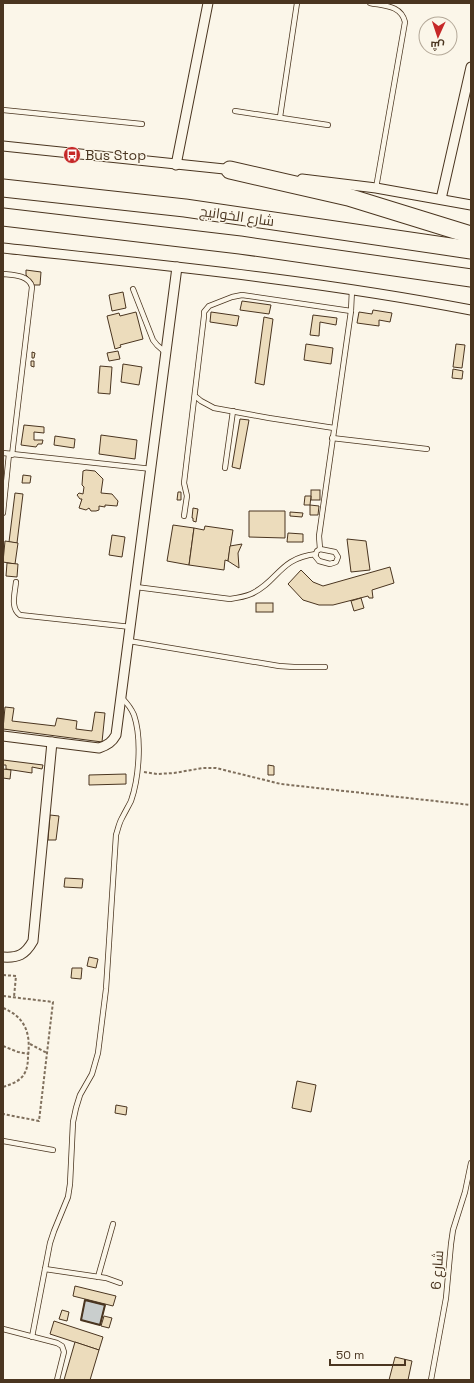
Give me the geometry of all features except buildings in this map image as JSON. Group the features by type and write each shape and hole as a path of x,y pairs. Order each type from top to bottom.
{"highway":[{"path":"230,170 348,196 471,235"},
{"name":"شارع الخوانيج","path":"3,188 185,208 471,250"},
{"name":"شارع الخوانيج","path":"3,216 224,243 471,278"}],"street":[{"path":"176,165 208,3"},
{"path":"441,198 471,67"},
{"path":"3,146 230,170 376,188 441,198 471,205"},
{"path":"3,248 177,267 352,289 471,310"},
{"path":"3,736 99,748 106,746 116,735 167,354 177,267"},
{"path":"3,957 12,958 21,955 28,949 33,941 52,742"}],"lane":[{"path":"280,118 297,3"},
{"path":"370,3 397,9 401,12 405,22 376,188"},
{"path":"3,110 142,124"},
{"path":"235,111 328,125"},
{"path":"3,274 23,277 30,282 32,287 7,454 3,513"},
{"path":"133,289 153,340 167,354"},
{"path":"136,587 230,599 241,598 261,589 288,563 302,556 316,554 320,549 319,536 351,311 352,289"},
{"path":"184,516 187,496 184,483 204,312 209,306 242,295 351,311"},
{"path":"195,396 207,405 233,411 334,428"},
{"path":"225,468 233,411"},
{"path":"332,438 428,449"},
{"path":"7,454 152,469"},
{"path":"316,554 315,556 319,561 330,564 336,562 338,557 335,552 320,549"},
{"path":"16,582 14,608 20,616 131,627"},
{"path":"129,641 279,666 302,668 325,667"},
{"path":"32,1336 54,1231 68,1197 73,1122 76,1108 80,1095 92,1074 98,1052 106,989 116,835 133,795 139,749 134,714 129,705 122,698"},
{"path":"3,1141 53,1150"},
{"name":"شارع 6","path":"431,1380 446,1298 450,1244 465,1192 471,1163"},
{"path":"98,1277 113,1224"},
{"path":"45,1269 98,1277 120,1283"},
{"path":"3,1329 57,1343 62,1346 64,1352 57,1380"}],"path":[{"path":"137,772 157,774 174,773 203,768 216,768 282,784 471,805"},
{"path":"3,975 16,976 14,997"},
{"path":"3,996 53,1002 39,1121 3,1114"},
{"path":"3,1008 18,1017 24,1025 30,1044 28,1064 24,1074 16,1082 3,1087"},
{"path":"30,1044 47,1053"},
{"path":"3,1046 18,1052 29,1054"}],"shaded area":[{"path":"85,1300 105,1305 100,1325 81,1320"}],"wall":[{"path":"85,1300 105,1305 100,1325 81,1320 85,1300"}],"place":[{"name":"Bus Stop","path":"72,155"}]}
